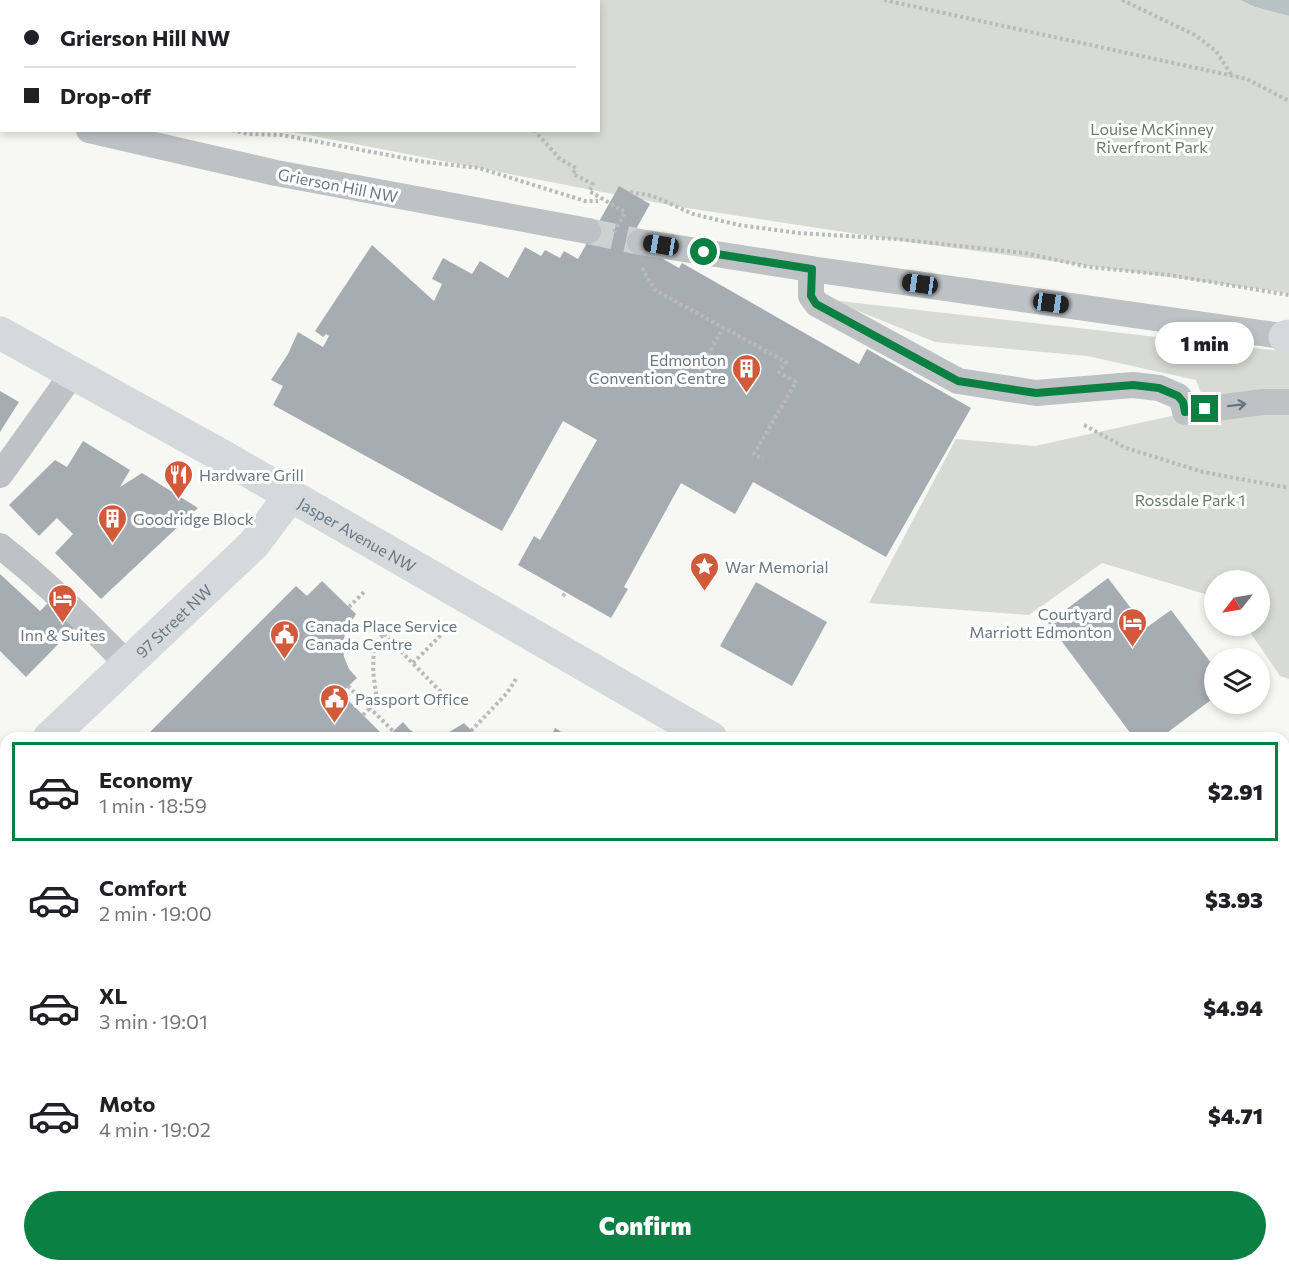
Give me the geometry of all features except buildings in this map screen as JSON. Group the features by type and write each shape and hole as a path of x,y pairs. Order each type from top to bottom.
{"main road":[{"name":"Jasper Avenue NW","path":"0,333 224,457 701,732"},
{"name":"97 Street NW","path":"55,732 254,544 290,496"}],"street":[{"name":"Grierson Hill NW","path":"98,132 276,173 598,237"},
{"path":"640,254 812,269 1288,337"},
{"path":"812,269 811,296 816,304 958,381 1036,393 1133,385 1159,388 1178,396 1183,402 1185,412 1263,402 1289,402"},
{"path":"0,475 73,373"},
{"path":"0,546 83,618 127,664"}],"path":[{"path":"884,0 1247,79 1289,101"},
{"path":"1122,0 1195,35 1216,51 1234,77"},
{"path":"240,132 282,135 425,162 479,168 585,201 598,201"},
{"path":"536,132 560,159 576,168 573,174 593,184 589,192 625,212 598,237"},
{"path":"630,192 653,196 693,214 739,225 798,233 896,239 1025,253 1089,267 1168,275 1289,295"},
{"path":"640,254 655,290 786,362 779,372 796,382 754,454 762,459"},
{"path":"699,371 723,328"},
{"path":"1084,425 1126,448 1203,472 1289,488"},
{"path":"349,607 366,590"},
{"path":"384,634 413,663 441,692 431,702 377,701 373,671 374,644 384,634"},
{"path":"413,663 442,634"},
{"path":"471,731 507,693 516,680"},
{"path":"348,686 393,731"},
{"path":"363,715 370,708"}],"green space":[{"name":"Louise McKinney Riverfront Park","path":"600,0 1240,0 1255,7 1289,16 1289,293 910,242 680,207 293,132 600,132"},
{"path":"831,300 1289,352 1289,394 1203,398 1196,380 1087,356 935,342"},
{"name":"Rossdale Park 1","path":"1289,413 1289,679 1280,676 1270,661 1270,648 1261,648 1253,636 1270,636 1270,570 1204,570 1204,594 1102,563 1029,615 869,603 956,439 1035,446 1176,415"}],"shaded area":[{"path":"1240,0 1289,0 1289,16 1255,7"}],"tunnel":[{"path":"588,231 640,242"}],"place":[{"name":"Edmonton Convention Centre","path":"747,394"},
{"name":"Hardware Grill","path":"178,500"},
{"name":"Goodridge Block","path":"112,544"},
{"name":"War Memorial","path":"704,592"},
{"name":"Inn & Suites","path":"63,624"},
{"name":"Courtyard Marriott Edmonton","path":"1133,648"},
{"name":"Canada Place Service Canada Centre","path":"284,660"},
{"name":"Passport Office","path":"334,724"}],"route":[{"path":"704,252 812,269 811,296 816,304 958,381 1036,393 1133,385 1159,388 1178,396 1183,402 1185,412 1205,409"}]}
